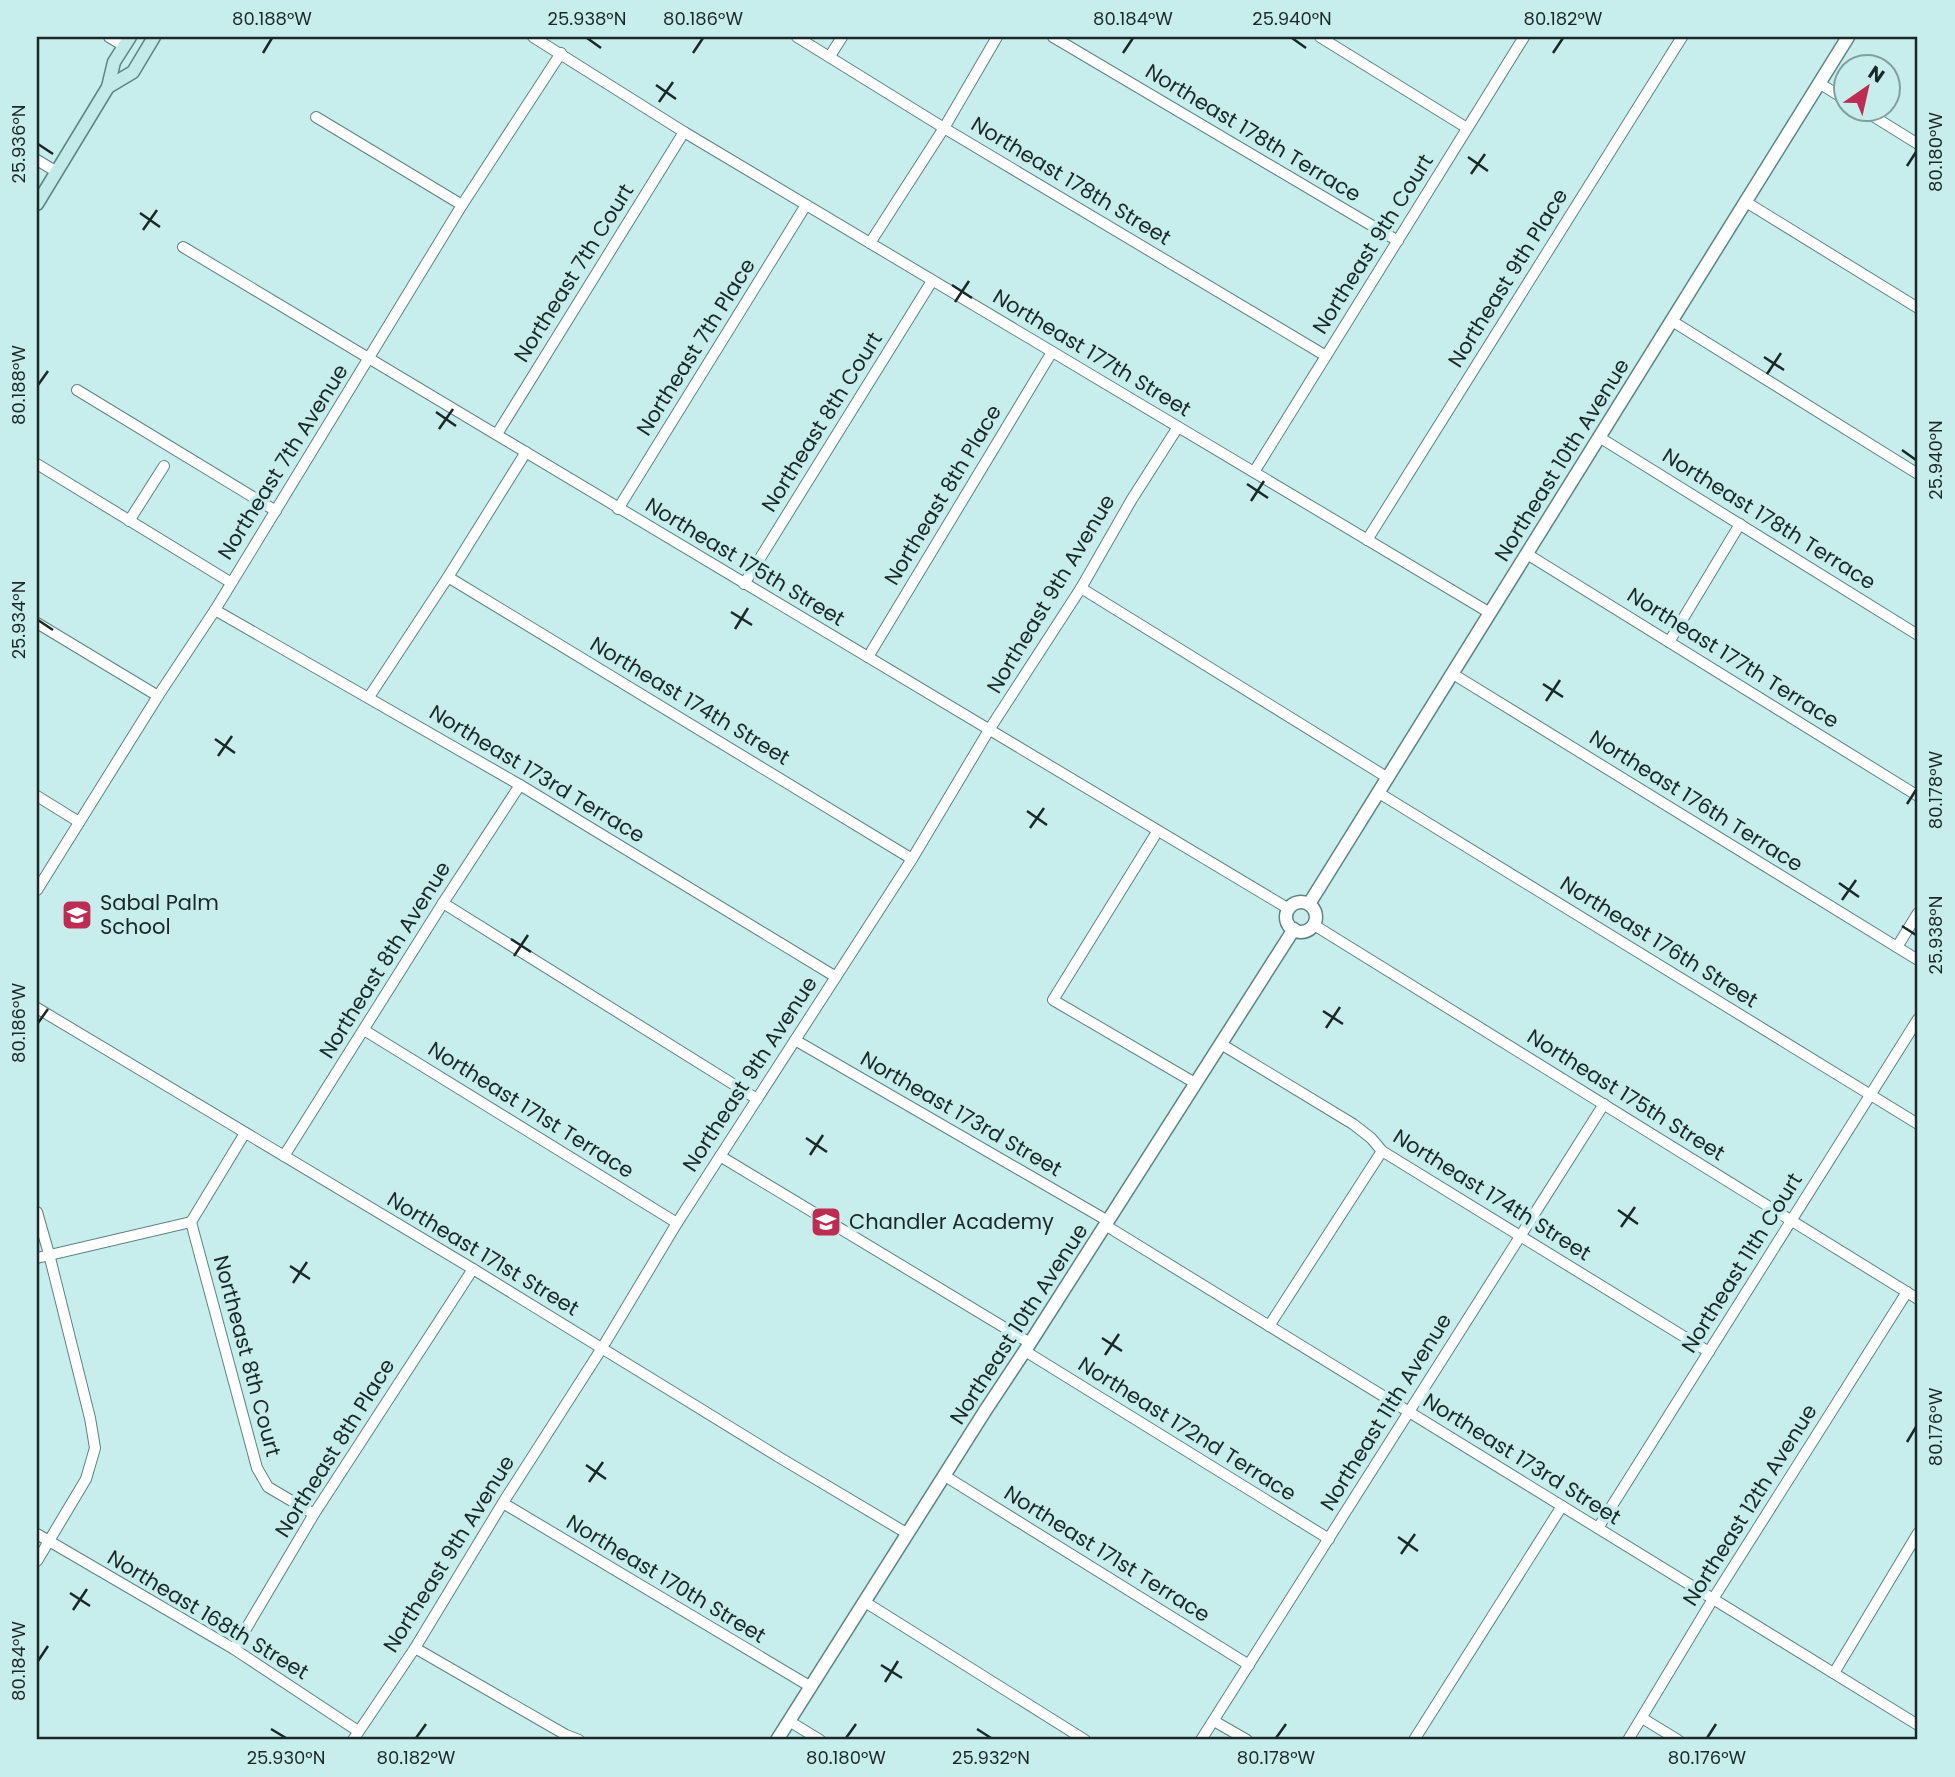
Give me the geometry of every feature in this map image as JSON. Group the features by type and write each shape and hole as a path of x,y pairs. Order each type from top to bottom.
{"main road":[{"path":"108,87 132,72 154,37"},
{"path":"37,204 108,87 114,62 127,42"}],"street":[{"path":"109,37 127,42"},
{"name":"Northeast 177th Street","path":"533,37 684,132 1490,613"},
{"name":"Northeast 178th Street","path":"797,37 1326,356"},
{"path":"830,57 842,37"},
{"path":"870,243 944,128 996,37"},
{"name":"Northeast 178th Terrace","path":"1053,37 1398,241"},
{"path":"1320,37 1468,128"},
{"name":"Northeast 9th Court","path":"1254,472 1524,37"},
{"name":"Northeast 9th Place","path":"1367,540 1682,37"},
{"name":"Northeast 10th Avenue","path":"1309,904 1848,37"},
{"name":"Northeast 7th Avenue","path":"37,890 215,610 462,205 561,53"},
{"path":"1819,83 1832,91"},
{"path":"316,117 462,205"},
{"path":"1883,122 1918,144"},
{"name":"Northeast 7th Court","path":"497,434 684,132"},
{"path":"37,160 57,172"},
{"path":"1746,202 1918,308"},
{"name":"Northeast 7th Place","path":"618,509 806,205"},
{"name":"Northeast 175th Street","path":"183,247 1289,909"},
{"name":"Northeast 8th Court","path":"744,584 932,281"},
{"path":"1672,321 1918,474"},
{"name":"Northeast 8th Place","path":"868,657 1052,352"},
{"path":"76,390 276,510"},
{"name":"Northeast 9th Avenue","path":"356,1736 415,1648 677,1223 912,859 1178,427"},
{"name":"Northeast 178th Terrace","path":"1599,437 1918,635"},
{"path":"369,697 526,452"},
{"path":"37,464 230,582"},
{"path":"129,521 164,466"},
{"path":"1669,642 1740,524"},
{"name":"Northeast 177th Terrace","path":"1527,554 1918,796"},
{"name":"Northeast 174th Street","path":"448,577 912,859"},
{"path":"1081,588 1388,778"},
{"name":"Northeast 173rd Terrace","path":"215,610 520,785 836,977"},
{"path":"37,623 158,696"},
{"name":"Northeast 176th Terrace","path":"1453,674 1918,960"},
{"name":"Northeast 8th Avenue","path":"284,1156 520,785"},
{"name":"Northeast 176th Street","path":"1379,793 1918,1124"},
{"path":"37,796 79,822"},
{"path":"1157,832 1053,1000 1195,1083"},
{"path":"443,903 757,1099"},
{"path":"1296,903 1309,904 1315,913 1314,925 1303,931 1294,929 1288,922 1289,909 1296,903"},
{"path":"1897,947 1918,913"},
{"name":"Northeast 175th Street","path":"1314,925 1918,1299"},
{"name":"Northeast 10th Avenue","path":"777,1740 1294,929"},
{"name":"Northeast 171st Street","path":"37,1008 908,1534"},
{"name":"Northeast 11th Court","path":"1598,1528 1918,1019"},
{"name":"Northeast 171st Terrace","path":"364,1030 677,1223"},
{"name":"Northeast 173rd Street","path":"795,1040 1107,1223 1269,1326 1918,1725"},
{"name":"Northeast 174th Street","path":"1221,1044 1353,1124 1382,1151 1709,1352"},
{"name":"Northeast 11th Avenue","path":"1202,1740 1604,1104"},
{"path":"37,1258 191,1222 245,1133"},
{"path":"1269,1326 1382,1151"},
{"name":"Northeast 172nd Terrace","path":"720,1156 1028,1347 1329,1539"},
{"path":"37,1212 96,1448 86,1479 37,1561"},
{"name":"Northeast 8th Court","path":"191,1222 257,1468 268,1487 314,1514"},
{"name":"Northeast 8th Place","path":"234,1649 314,1514 472,1269"},
{"name":"Northeast 12th Avenue","path":"1628,1740 1713,1599 1908,1292"},
{"name":"Northeast 171st Terrace","path":"945,1476 1250,1665"},
{"name":"Northeast 170th Street","path":"503,1503 811,1687"},
{"path":"1414,1740 1562,1506"},
{"path":"1834,1673 1918,1533"},
{"name":"Northeast 168th Street","path":"37,1534 234,1649 356,1736"},
{"path":"865,1602 1085,1740"},
{"path":"415,1648 579,1740"},
{"path":"1642,1717 1678,1740"},
{"path":"789,1721 820,1740"},
{"path":"1214,1721 1247,1740"}],"place":[{"name":"Sabal Palm School","path":"77,915"},
{"name":"Chandler Academy","path":"826,1222"}]}
